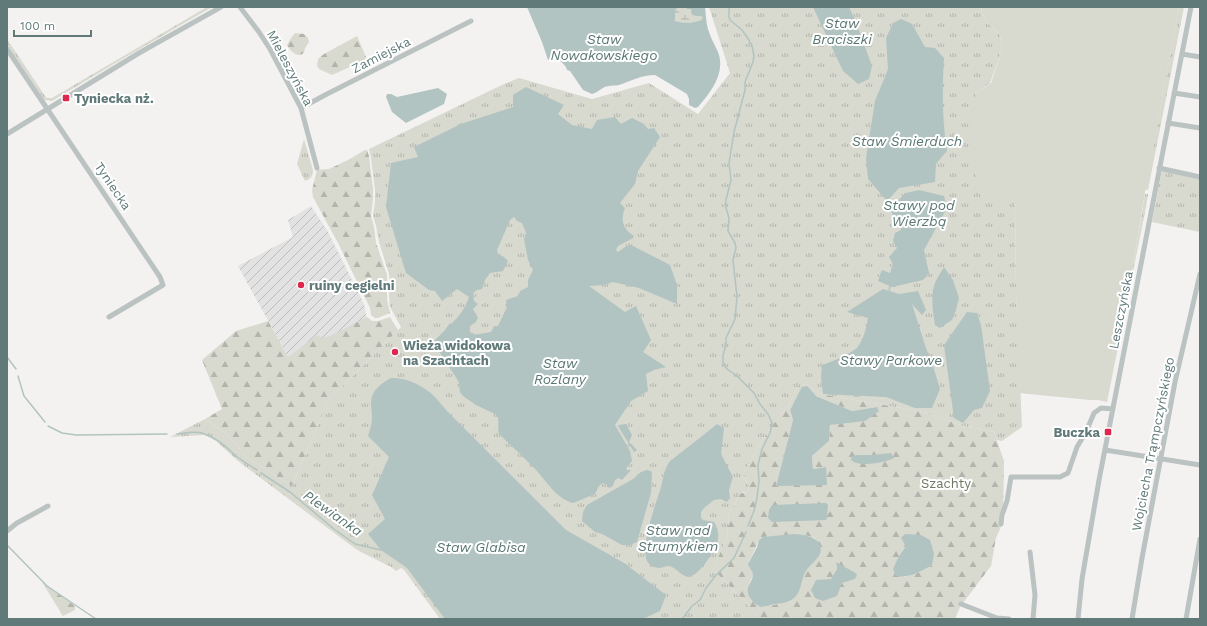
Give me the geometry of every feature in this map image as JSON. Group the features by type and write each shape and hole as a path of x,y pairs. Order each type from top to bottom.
{"street":[{"path":"7,134 139,53 221,7"},
{"name":"Mieleszyńska","path":"240,7 270,49 301,108 317,168"},
{"name":"Leszczyńska","path":"1078,619 1082,579 1105,450 1191,7"},
{"name":"Zamiejska","path":"301,108 471,21"},
{"name":"Tyniecka","path":"7,49 160,277 163,285 109,317"},
{"path":"1182,54 1200,57"},
{"path":"1174,93 1200,97"},
{"path":"1168,123 1200,128"},
{"path":"1160,168 1200,177"},
{"name":"Wojciecha Trąmpczyńskiego","path":"1132,619 1175,382 1200,274"},
{"path":"1001,524 1011,477 1060,477 1068,473 1077,447 1086,432 1094,412 1101,408 1113,409"},
{"path":"1105,450 1200,465"},
{"path":"7,531 17,523 48,506"},
{"path":"1186,619 1200,539"},
{"path":"1030,552 1035,596 1033,619"},
{"path":"960,604 997,618 1009,619"}],"shaded area":[{"name":"ruiny cegielni","path":"311,206 327,230 364,304 367,319 288,357 238,266 293,237 288,220"}],"green space":[{"path":"207,7 212,7 52,101 45,101 7,44 7,39 45,96 47,98 52,98"},
{"path":"679,7 691,9 700,17 703,17 703,19 689,23 675,21 675,10"},
{"path":"709,7 980,7 986,21 1000,35 1002,50 990,83 976,93 1015,202 1016,290 1022,427 1002,441 997,440 994,432 963,426 924,412 821,394 807,384 799,385 788,406 768,431 744,472 745,478 749,485 748,492 741,493 729,514 727,537 713,569 761,619 440,619 404,570 401,568 396,571 359,551 238,461 216,441 205,435 170,437 205,419 228,435 247,458 292,486 328,401 401,327 390,307 389,274 373,216 375,190 369,149 519,78 592,99 649,83 698,114 730,73"},
{"path":"980,7 1179,7 1145,192 1128,297 1125,301 1127,302 1107,402 1019,393 1015,202 982,199 977,185 970,122 976,93 991,83 1002,50 1000,35 986,21"},
{"path":"1179,7 1184,7 1148,190 1145,190"},
{"path":"295,33 304,34 308,38 309,42 304,53 299,55 294,54 287,45"},
{"path":"357,36 369,64 367,67 362,70 357,70 350,67 332,75 319,69 317,66 318,59 324,54"},
{"path":"304,139 313,170 311,177 305,181 297,164"},
{"path":"367,150 369,156 373,189 371,216 376,243 387,275 387,299 390,313 378,318 371,315 370,308 339,245 313,197 312,190 317,170 329,169"},
{"path":"1162,170 1200,179 1200,232 1152,222"},
{"path":"1145,194 1148,194 1146,207 1128,297"},
{"path":"367,317 372,321 378,321 390,317 398,330 328,401 292,486 247,458 228,435 205,419 222,409 202,360 236,331 268,321 288,357 317,335 323,338 330,336"},
{"name":"Szachty","path":"807,384 821,394 924,412 963,426 994,432 1004,461 1003,522 996,538 991,566 960,607 955,619 761,619 713,569 727,537 729,514 741,493 748,492 749,485 745,478 744,472 768,431 788,406 799,385","holes":["816,396 852,411 877,407 847,422 830,425 829,441 812,456 813,469 826,467 776,486 793,420 790,410 796,399","809,536 815,538 820,554 805,572 791,600 764,607 758,606 751,600 748,593 750,581 753,576 749,561 761,537","906,546 932,565 920,572 904,577 899,556","836,562 854,579 842,583 816,580 831,580 837,569"]},
{"path":"42,582 75,606 75,610 63,616"}],"water":[{"name":"Staw Nowakowskiego","path":"527,7 679,7 675,10 675,21 689,23 700,21 703,17 692,15 691,9 687,9 686,7 705,7 708,29 720,60 719,75 708,95 698,107 695,108 689,105 687,94 655,75 641,77 619,85 606,86 592,94 583,90 570,71 567,70 556,56 548,60"},
{"name":"Staw Braciszki","path":"813,7 849,7 872,66 869,79 858,84 843,71"},
{"name":"Staw Śmierduch","path":"901,19 912,24 925,47 935,48 944,58 943,104 947,151 936,164 935,182 899,188 887,201 868,179 866,158 875,101 888,69 886,38 893,23"},
{"name":"Staw Rozlany","path":"526,87 564,105 558,114 572,125 592,129 597,120 615,117 621,124 632,118 644,124 648,129 654,128 660,137 638,171 635,184 620,203 625,208 623,220 625,227 634,236 618,246 616,250 618,252 631,245 670,265 677,285 677,304 639,288 613,282 604,285 589,286 625,312 636,306 651,340 643,352 666,367 646,374 648,391 631,401 615,425 630,451 632,461 627,466 627,470 631,470 622,480 619,478 615,480 613,486 609,488 606,484 602,483 595,494 573,503 557,494 531,465 499,434 497,415 476,405 463,396 460,392 457,379 433,342 450,323 451,324 460,315 469,297 457,289 442,301 435,291 429,290 406,273 386,207 391,163 418,157 414,147 461,124 513,107 513,95","holes":["514,217 517,221 522,223 526,233 524,239 528,260 533,270 528,280 528,287 520,291 518,296 506,300 507,307 498,326 494,326 491,332 474,335 470,332 470,326 476,322 478,318 473,309 478,304 474,301 473,293 482,289 485,280 490,273 503,271 508,261 498,254 497,250 510,220"]},
{"path":"438,88 447,94 444,104 406,123 392,112 386,97 387,94 397,97"},
{"name":"Stawy pod Wierzbą","path":"919,190 944,196 947,208 924,250 929,273 923,280 892,287 878,281 882,270 890,273 893,264 889,257 897,248 893,241 895,233 901,230 898,220 893,218 891,207 906,193"},
{"path":"944,267 953,280 959,298 952,320 940,328 935,325 932,304 933,288"},
{"name":"Stawy Parkowe","path":"883,289 899,294 918,291 926,310 922,315 912,304 940,389 932,408 915,408 886,397 823,394 821,377 822,365 857,348 866,329 868,318 847,312"},
{"path":"967,312 977,313 981,325 990,391 982,408 974,410 963,423 954,418 944,345"},
{"name":"Staw Glabisa","path":"391,378 409,381 430,392 449,413 566,530 624,563 666,595 660,611 643,619 445,619 407,568 381,550 368,534 385,519 372,495 389,457 368,436 372,419 371,400 377,388"},
{"name":"Stawy Parkowe","path":"807,386 816,396 852,411 877,407 879,411 865,421 830,425 829,441 812,456 813,469 826,467 827,485 776,486 793,420 790,410 802,387"},
{"path":"626,424 632,435 629,442 637,450 634,452 618,426"},
{"name":"Staw nad Strumykiem","path":"717,424 724,428 721,454 733,477 729,490 730,498 727,502 721,499 714,500 701,512 701,518 703,520 714,522 718,530 716,545 704,565 692,576 683,575 670,566 659,568 654,567 649,564 645,554 647,535 667,466 672,460"},
{"path":"891,453 894,458 876,463 861,464 851,460 852,456"},
{"path":"647,470 651,471 652,473 651,493 637,542 630,545 622,545 602,534 595,532 582,521 583,512 587,505 633,479 641,472"},
{"path":"826,503 828,505 826,520 772,522 768,518 769,510 772,505"},
{"path":"794,534 809,536 815,539 820,545 820,554 806,571 799,590 793,599 783,603 762,607 755,604 748,594 753,575 748,564 759,540 762,537"},
{"path":"905,534 921,535 930,540 934,554 932,565 915,574 896,576 893,569 906,546 901,538"},
{"path":"836,562 857,574 855,579 842,583 837,596 823,601 815,598 811,590 816,580 831,579 837,569"}],"waterway":[{"path":"729,7 730,20 742,30 749,40 754,56 745,82 745,90 734,132 729,163 731,180 726,200 726,208 729,218 728,231 735,243 736,248 733,260 737,297 735,319 726,338 723,363 727,369 737,376 754,393 768,414 772,423 770,433 762,449 758,465 759,481 757,498 748,526"},
{"path":"889,291 890,286"},
{"name":"Plewianka","path":"7,357 16,369"},
{"name":"Plewianka","path":"18,376 24,396 45,422"},
{"name":"Plewianka","path":"48,426 62,433 76,435 167,434"},
{"name":"Plewianka","path":"177,434 196,432 212,437 257,470"},
{"name":"Plewianka","path":"261,473 290,492 334,529 355,544 381,550"},
{"path":"682,619 692,606 700,600 706,588 716,575 734,558 746,532"},
{"path":"7,545 47,586 96,619"}],"place":[{"name":"Tyniecka nż.","path":"66,98"},
{"name":"ruiny cegielni","path":"301,285"},
{"name":"Wieża widokowa na Szachtach","path":"395,352"},
{"name":"Buczka","path":"1108,432"}]}
